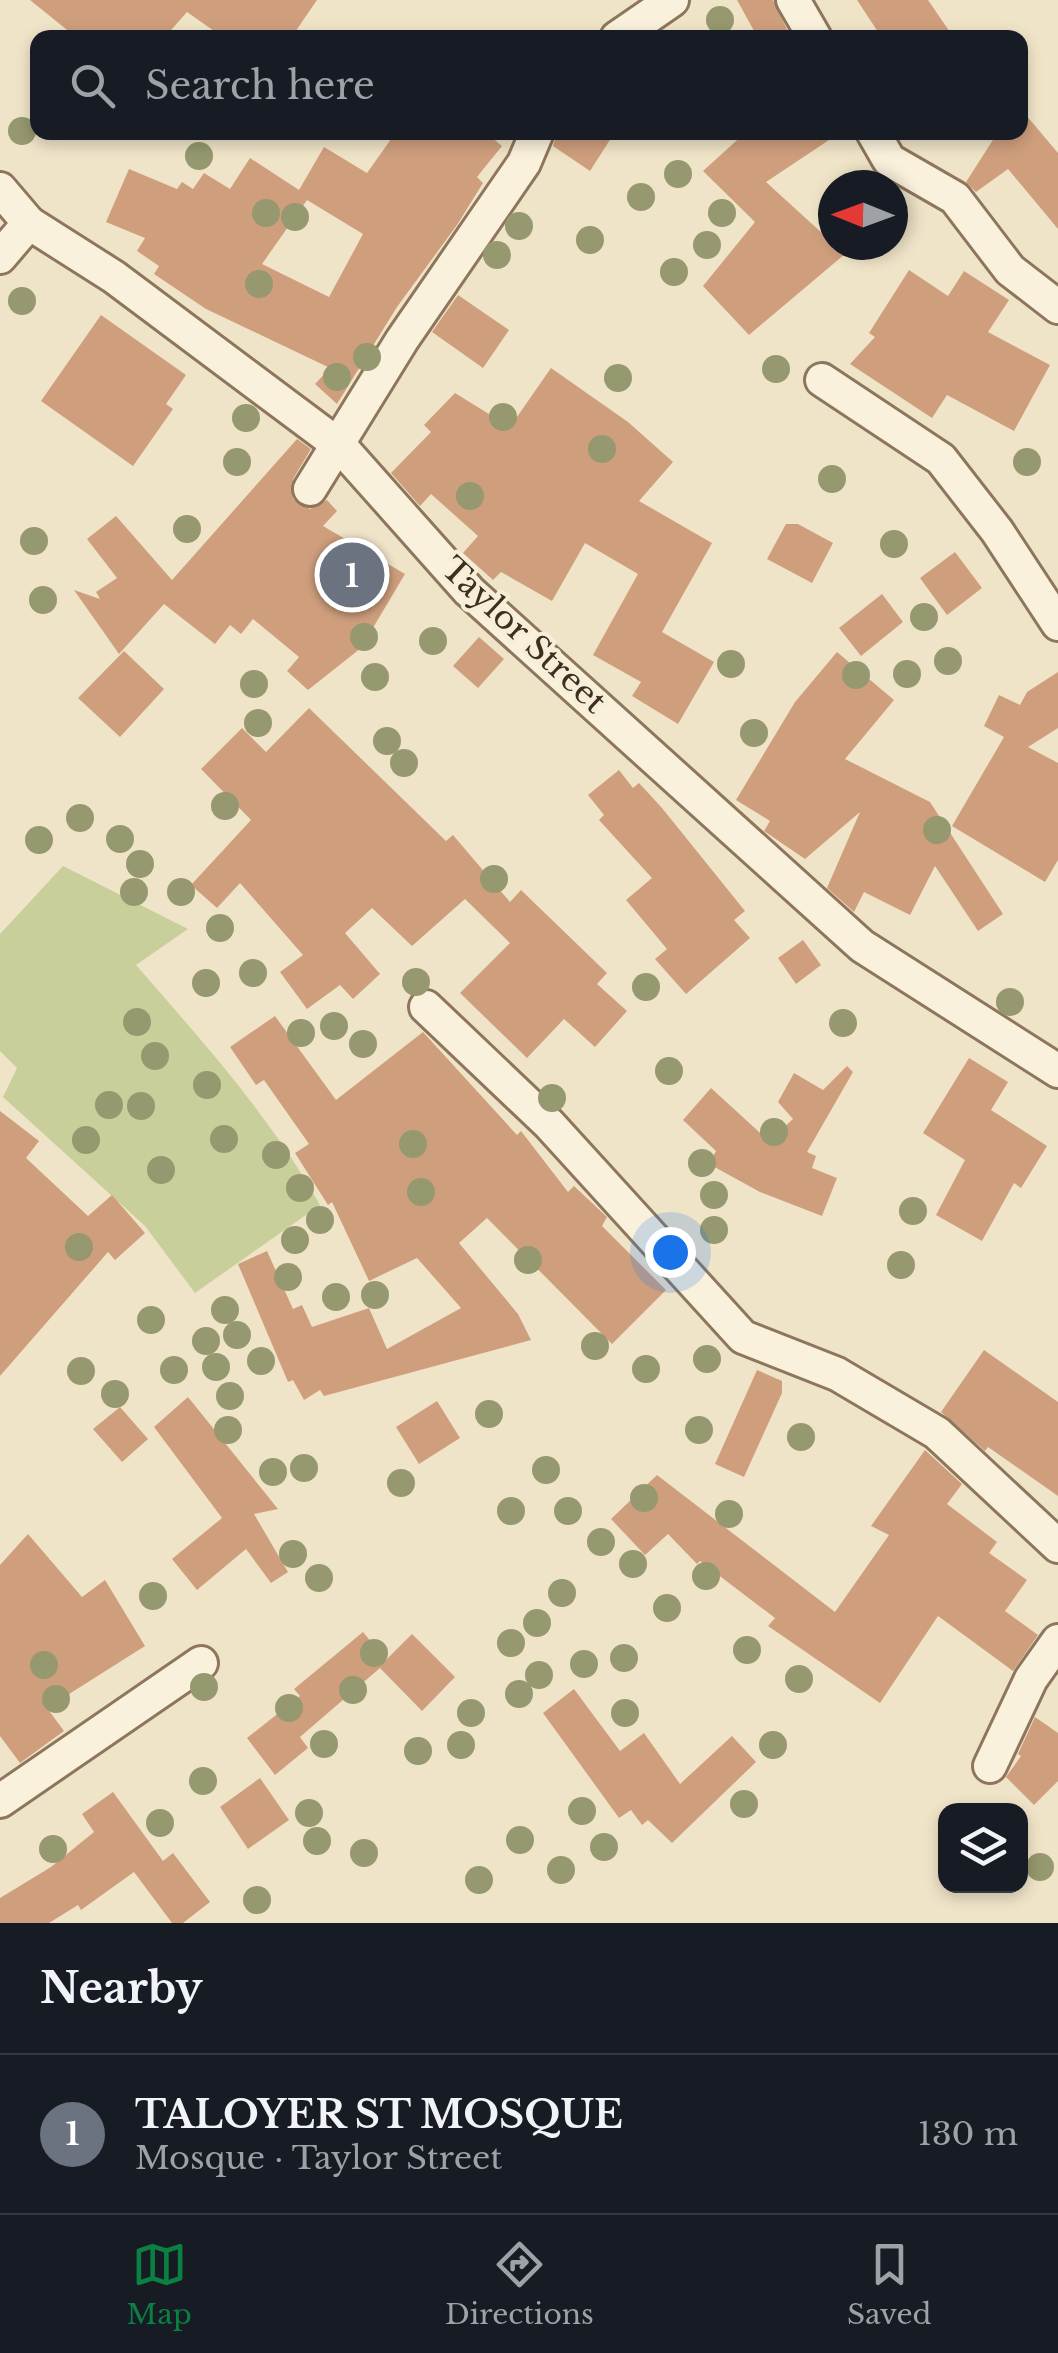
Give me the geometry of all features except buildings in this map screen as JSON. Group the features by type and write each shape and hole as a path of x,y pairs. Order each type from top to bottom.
{"street":[{"path":"629,30 672,0"},
{"path":"793,0 811,30"},
{"path":"310,490 402,340 524,163 534,140"},
{"path":"878,140 890,160 955,198 1010,270 1058,306"},
{"name":"Taylor Street","path":"0,189 29,222 114,277 340,446 470,591 862,946 1058,1071"},
{"path":"0,257 29,222"},
{"path":"822,380 941,459 997,531 1058,624"},
{"path":"426,1008 549,1124 744,1337 837,1374 936,1433 1058,1546"},
{"path":"990,1766 1031,1679 1058,1641"},
{"path":"0,1801 201,1663"},
{"path":"1031,1679 1058,1698"}],"green space":[{"path":"63,866 188,929 136,965 257,1110 320,1205 195,1293 145,1226 3,1097 17,1068 0,1051 0,934"}],"place":[{"name":"TALOYER ST MOSQUE","path":"352,575"}]}
